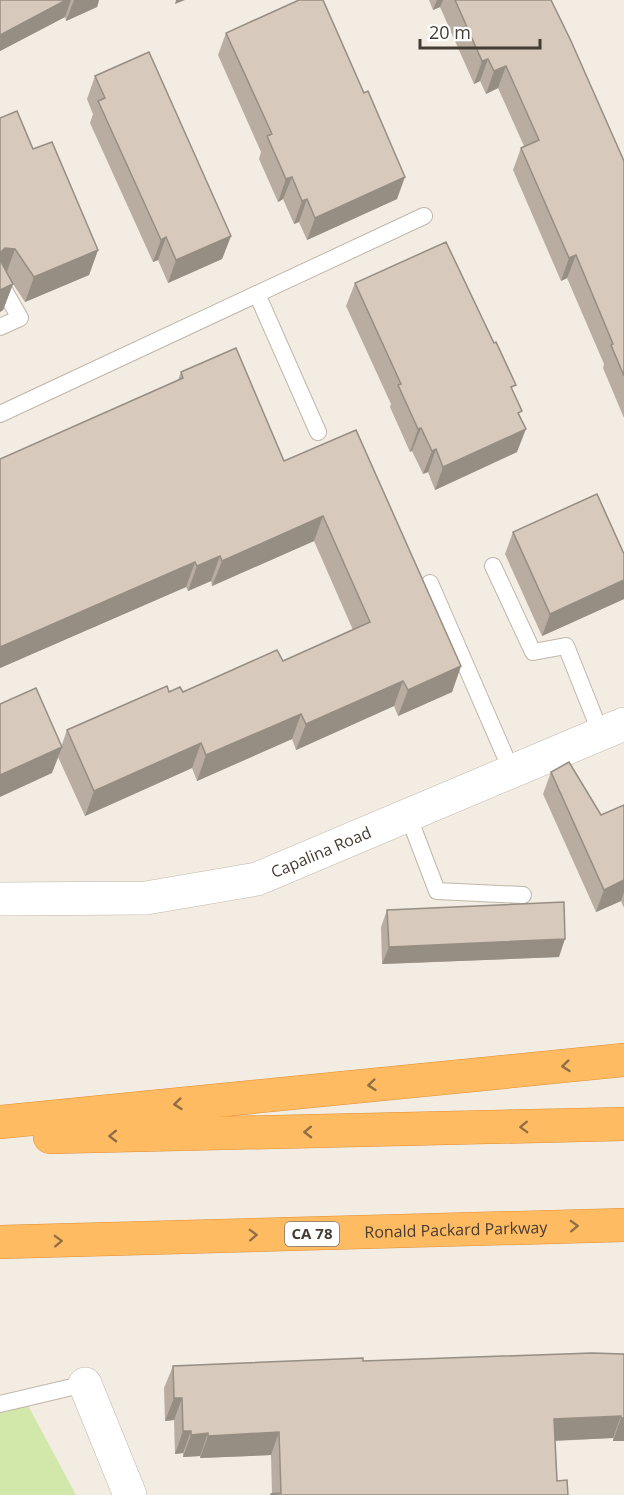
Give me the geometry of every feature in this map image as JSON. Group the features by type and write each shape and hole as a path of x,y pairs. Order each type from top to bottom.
{"highway":[{"path":"0,1122 624,1060"},
{"path":"0,1138 624,1124"},
{"name":"Ronald Packard Parkway","path":"0,1242 624,1225"}],"street":[{"name":"Capalina Road","path":"0,900 146,898 257,879 612,729"},
{"path":"85,1384 130,1495"}],"lane":[{"path":"0,414 424,216"},
{"path":"0,283 20,318 0,327"},
{"path":"257,294 318,432"},
{"path":"493,566 534,652 566,646 612,729"},
{"path":"430,583 512,772"},
{"path":"408,815 437,891 523,895"},
{"path":"0,1404 85,1384"}],"green space":[{"path":"24,1398 76,1495 0,1495 0,1404"}],"building":[{"path":"0,0 66,0 0,35"},
{"path":"299,0 323,0 364,93 368,91 405,177 315,218 307,199 302,201 292,177 286,179 267,136 272,134 226,33"},
{"path":"455,0 551,0 571,41 624,161 624,376 576,255 569,258 521,148 539,140 506,66 494,71 488,59 482,61"},
{"path":"149,52 231,236 176,260 166,237 161,240 98,101 105,98 95,76"},
{"path":"17,111 33,149 52,142 98,250 34,277 15,249 5,248 0,254 0,118"},
{"path":"446,242 516,385 511,387 522,411 518,413 526,429 443,467 436,449 432,451 421,428 418,429 398,385 401,384 355,283"},
{"path":"0,260 13,284 0,290"},
{"path":"236,348 284,461 356,430 461,666 408,690 403,681 306,724 301,714 206,755 201,743 94,791 67,730 167,686 169,692 180,687 183,692 277,650 283,661 370,622 323,516 222,561 220,556 197,566 195,562 0,647 0,459 183,378 181,372"},
{"path":"597,494 624,554 624,580 550,614 513,532"},
{"path":"36,688 62,747 0,775 0,704"},
{"path":"569,762 601,815 624,805 624,880 604,890 551,772"},
{"path":"564,902 565,939 389,947 387,910"},
{"path":"592,1353 624,1354 624,1418 621,1416 554,1419 557,1481 567,1480 568,1495 271,1495 281,1493 279,1432 191,1435 191,1431 183,1431 182,1398 174,1398 173,1366 363,1358 363,1361"}]}
